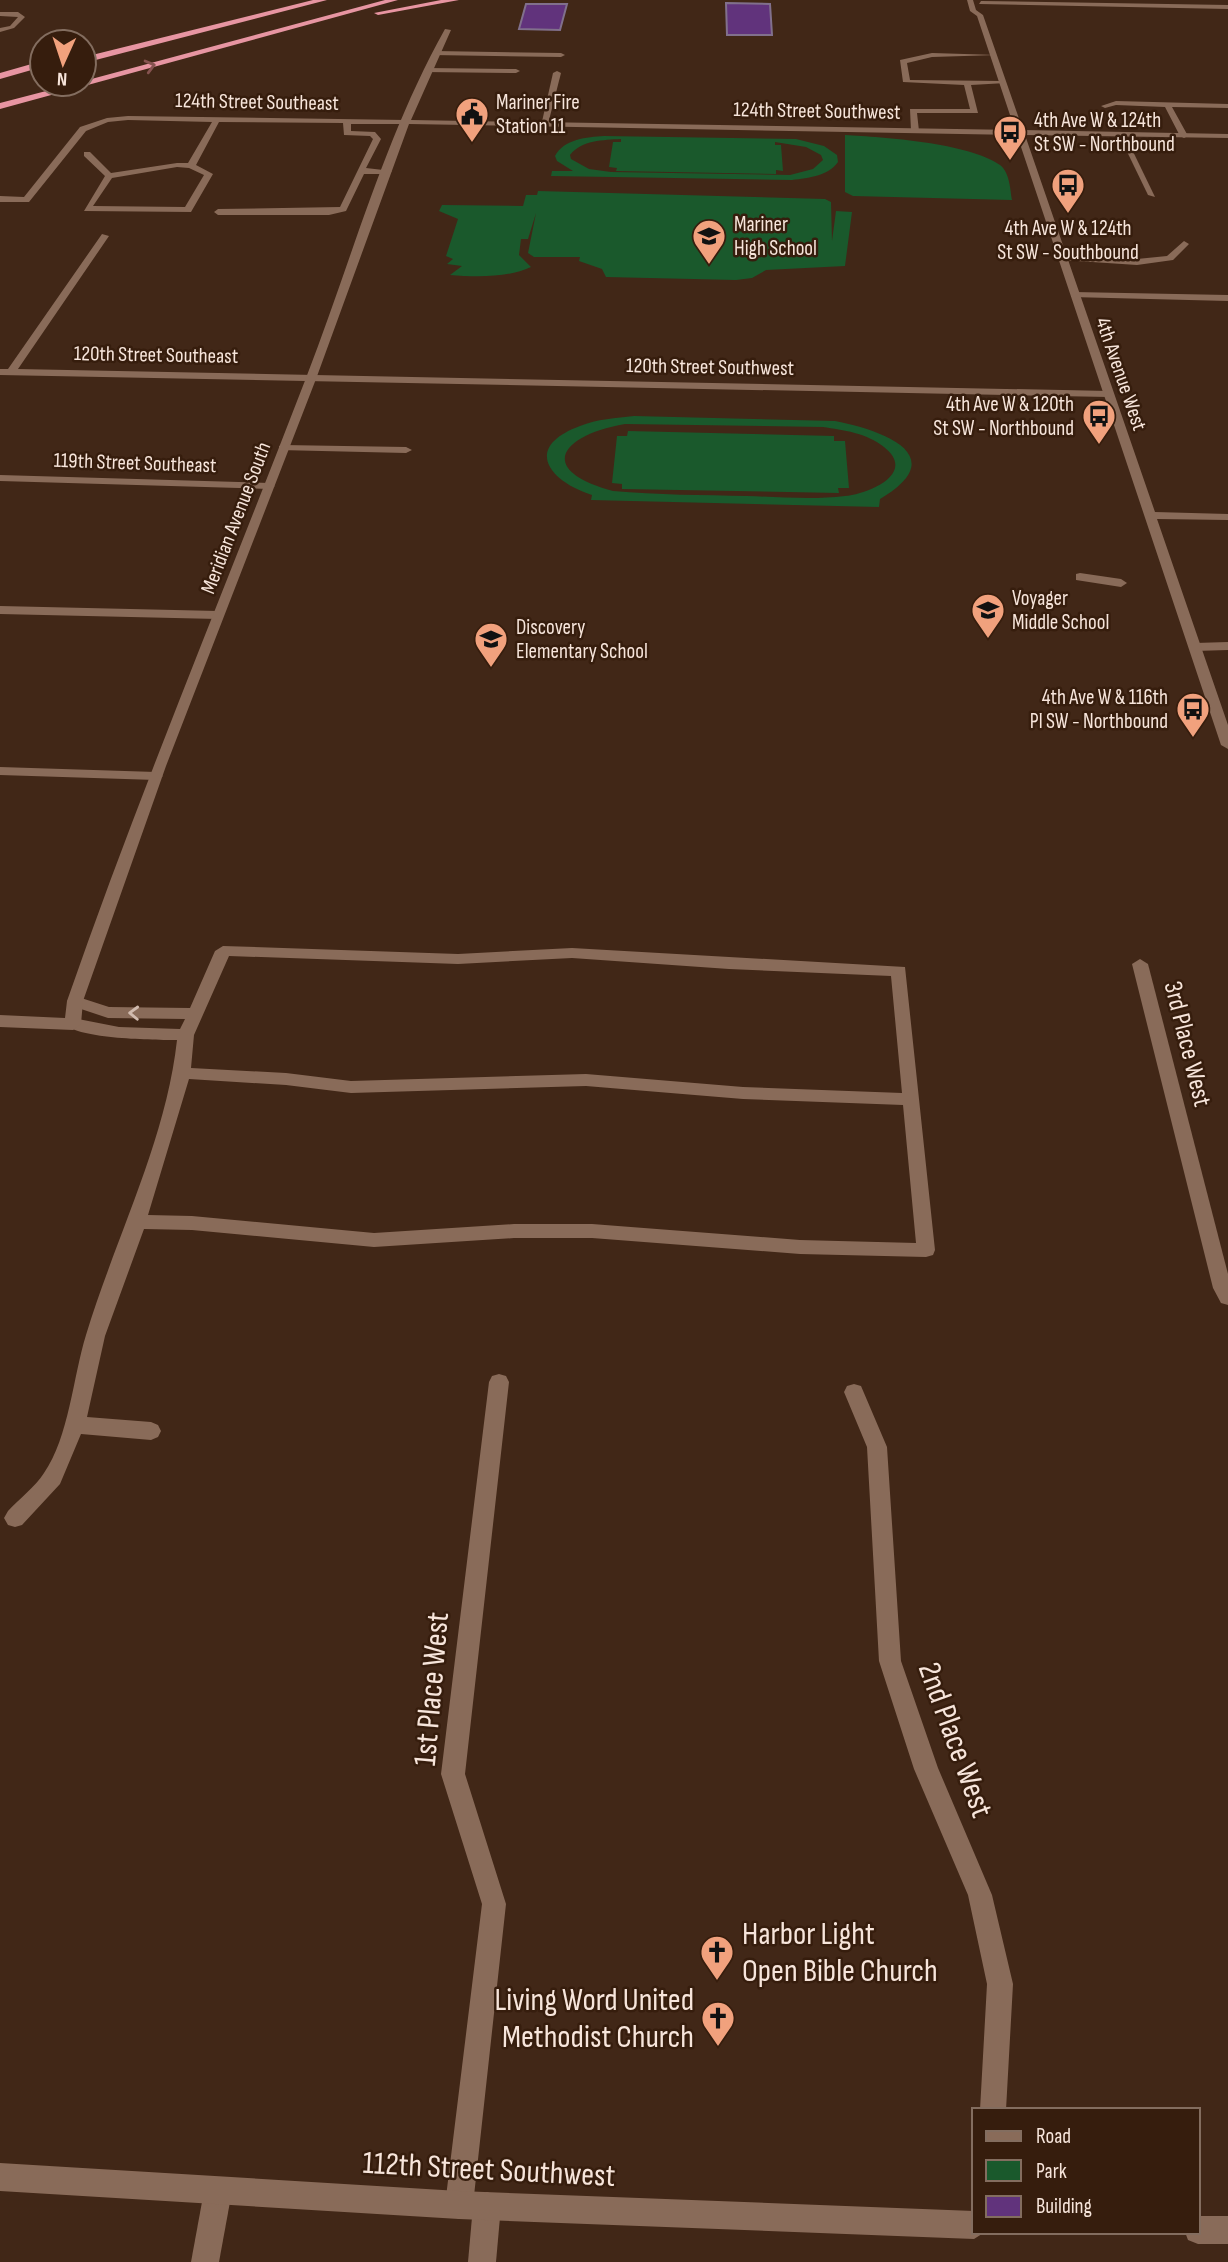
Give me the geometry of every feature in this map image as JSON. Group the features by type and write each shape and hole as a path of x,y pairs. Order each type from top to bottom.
{"highway":[{"path":"98,50 279,0"},
{"path":"98,56 323,0"},
{"path":"98,80 394,0"},
{"path":"219,48 395,9 454,0"},
{"path":"0,78 28,69"},
{"path":"0,78 28,73"},
{"path":"0,106 31,98"}],"street":[{"name":"4th Avenue West","path":"970,0 973,11 980,15 1228,744"},
{"name":"4th Avenue West","path":"980,1 983,12 980,15"},
{"path":"980,1 1199,3 1228,6"},
{"path":"0,14 18,14 22,17 12,27 0,30"},
{"name":"Meridian Avenue South","path":"73,1024 75,1001 118,871 311,377 406,122 447,30"},
{"path":"437,50 552,48"},
{"path":"437,50 561,55"},
{"path":"993,55 932,55 903,62 906,82 1002,83"},
{"path":"427,70 516,71"},
{"path":"544,124 557,73"},
{"path":"915,131 913,111 975,111 967,83"},
{"path":"1105,106 1116,103 1228,106"},
{"path":"1167,104 1184,136"},
{"path":"191,166 217,119"},
{"name":"124th Street Southeast","path":"34,189 83,129 107,120 406,122"},
{"path":"218,212 329,212 343,209 377,139 372,134 347,133 347,121"},
{"name":"124th Street Southwest","path":"406,122 1228,136"},
{"path":"1121,135 1152,195"},
{"path":"87,153 109,176"},
{"path":"177,165 191,166 209,174 188,210 87,209 109,176 177,165"},
{"path":"361,171 388,171"},
{"path":"23,189 34,189"},
{"path":"0,200 26,200 34,189"},
{"path":"6,372 105,236"},
{"path":"1062,257 1137,262 1170,258 1184,244"},
{"path":"1074,295 1228,298"},
{"name":"120th Street Southeast","path":"6,372 311,377"},
{"name":"120th Street Southwest","path":"311,377 1108,394"},
{"path":"283,448 406,450"},
{"name":"119th Street Southeast","path":"0,478 269,486"},
{"path":"1150,515 1228,517"},
{"path":"1080,577 1121,583"},
{"path":"0,610 219,615"},
{"path":"1195,647 1228,646"},
{"path":"0,771 156,776"},
{"path":"15,1518 53,1479 75,1425 95,1336 137,1222 182,1073 186,1035 223,951 445,958 572,953 729,964 899,971 926,1250 800,1247 592,1231 514,1231 374,1240 192,1223 137,1222"},
{"name":"3rd Place West","path":"1140,964 1222,1288 1228,1298"},
{"path":"75,1001 108,1012 195,1014"},
{"path":"0,1021 73,1024 119,1033 186,1035"},
{"path":"182,1073 286,1079 351,1087 486,1086 586,1080 743,1093 911,1099"},
{"name":"1st Place West","path":"460,2205 494,1904 453,1774 499,1382"},
{"name":"2nd Place West","path":"854,1392 877,1447 890,1661 926,1769 980,1895 1000,1984 993,2108"},
{"path":"75,1425 151,1430"},
{"name":"112th Street Southwest","path":"0,2177 460,2205 972,2225"},
{"path":"205,2262 218,2191"},
{"path":"482,2262 487,2206"},
{"path":"1200,2230 1228,2230"}],"green space":[{"path":"845,135 925,142 986,157 1006,172 1012,200 853,196 845,192"},
{"path":"583,138 796,139 824,146 837,155 838,162 824,173 792,180 551,176 552,171 573,171 557,161 555,156 564,146","holes":["621,139 621,142 613,142 609,167 617,168 616,171 776,174 776,170 783,171 781,145 775,145 775,142 806,147 821,155 823,160 813,169 790,175 611,172 589,169 571,159 570,155 580,146 600,141"]},
{"path":"538,191 825,199 831,202 832,241 836,211 852,212 845,266 766,270 752,278 736,280 606,277 602,269 579,261 580,257 534,257 528,253 536,213 528,239 521,239 519,255 531,267 502,275 450,275 462,266 447,264 453,259 446,256 458,219 439,211 442,205 523,206 526,195 537,195"},
{"path":"634,416 835,421 889,438 910,457 911,470 901,483 880,499 879,507 591,500 592,495 577,489 554,473 548,463 547,453 562,434 593,422","holes":["625,424 823,427 855,433 877,442 893,457 895,466 892,474 876,487 833,497 680,495 613,491 588,483 573,473 566,463 566,454 573,444 585,436"]},
{"path":"628,431 834,436 834,441 845,441 849,488 838,488 839,493 622,489 622,484 612,483 617,436 627,436"}],"building":[{"path":"726,3 770,4 772,35 727,35"},
{"path":"526,4 567,4 560,30 519,29"}],"place":[{"name":"Mariner Fire Station 11","path":"472,144"},
{"name":"4th Ave W & 124th St SW - Northbound","path":"1010,162"},
{"name":"4th Ave W & 124th St SW - Southbound","path":"1068,215"},
{"name":"Mariner High School","path":"709,266"},
{"name":"4th Ave W & 120th St SW - Northbound","path":"1099,446"},
{"name":"Voyager Middle School","path":"988,640"},
{"name":"Discovery Elementary School","path":"491,669"},
{"name":"4th Ave W & 116th Pl SW - Northbound","path":"1193,739"},
{"name":"Harbor Light Open Bible Church","path":"717,1982"},
{"name":"Living Word United Methodist Church","path":"718,2048"}]}
